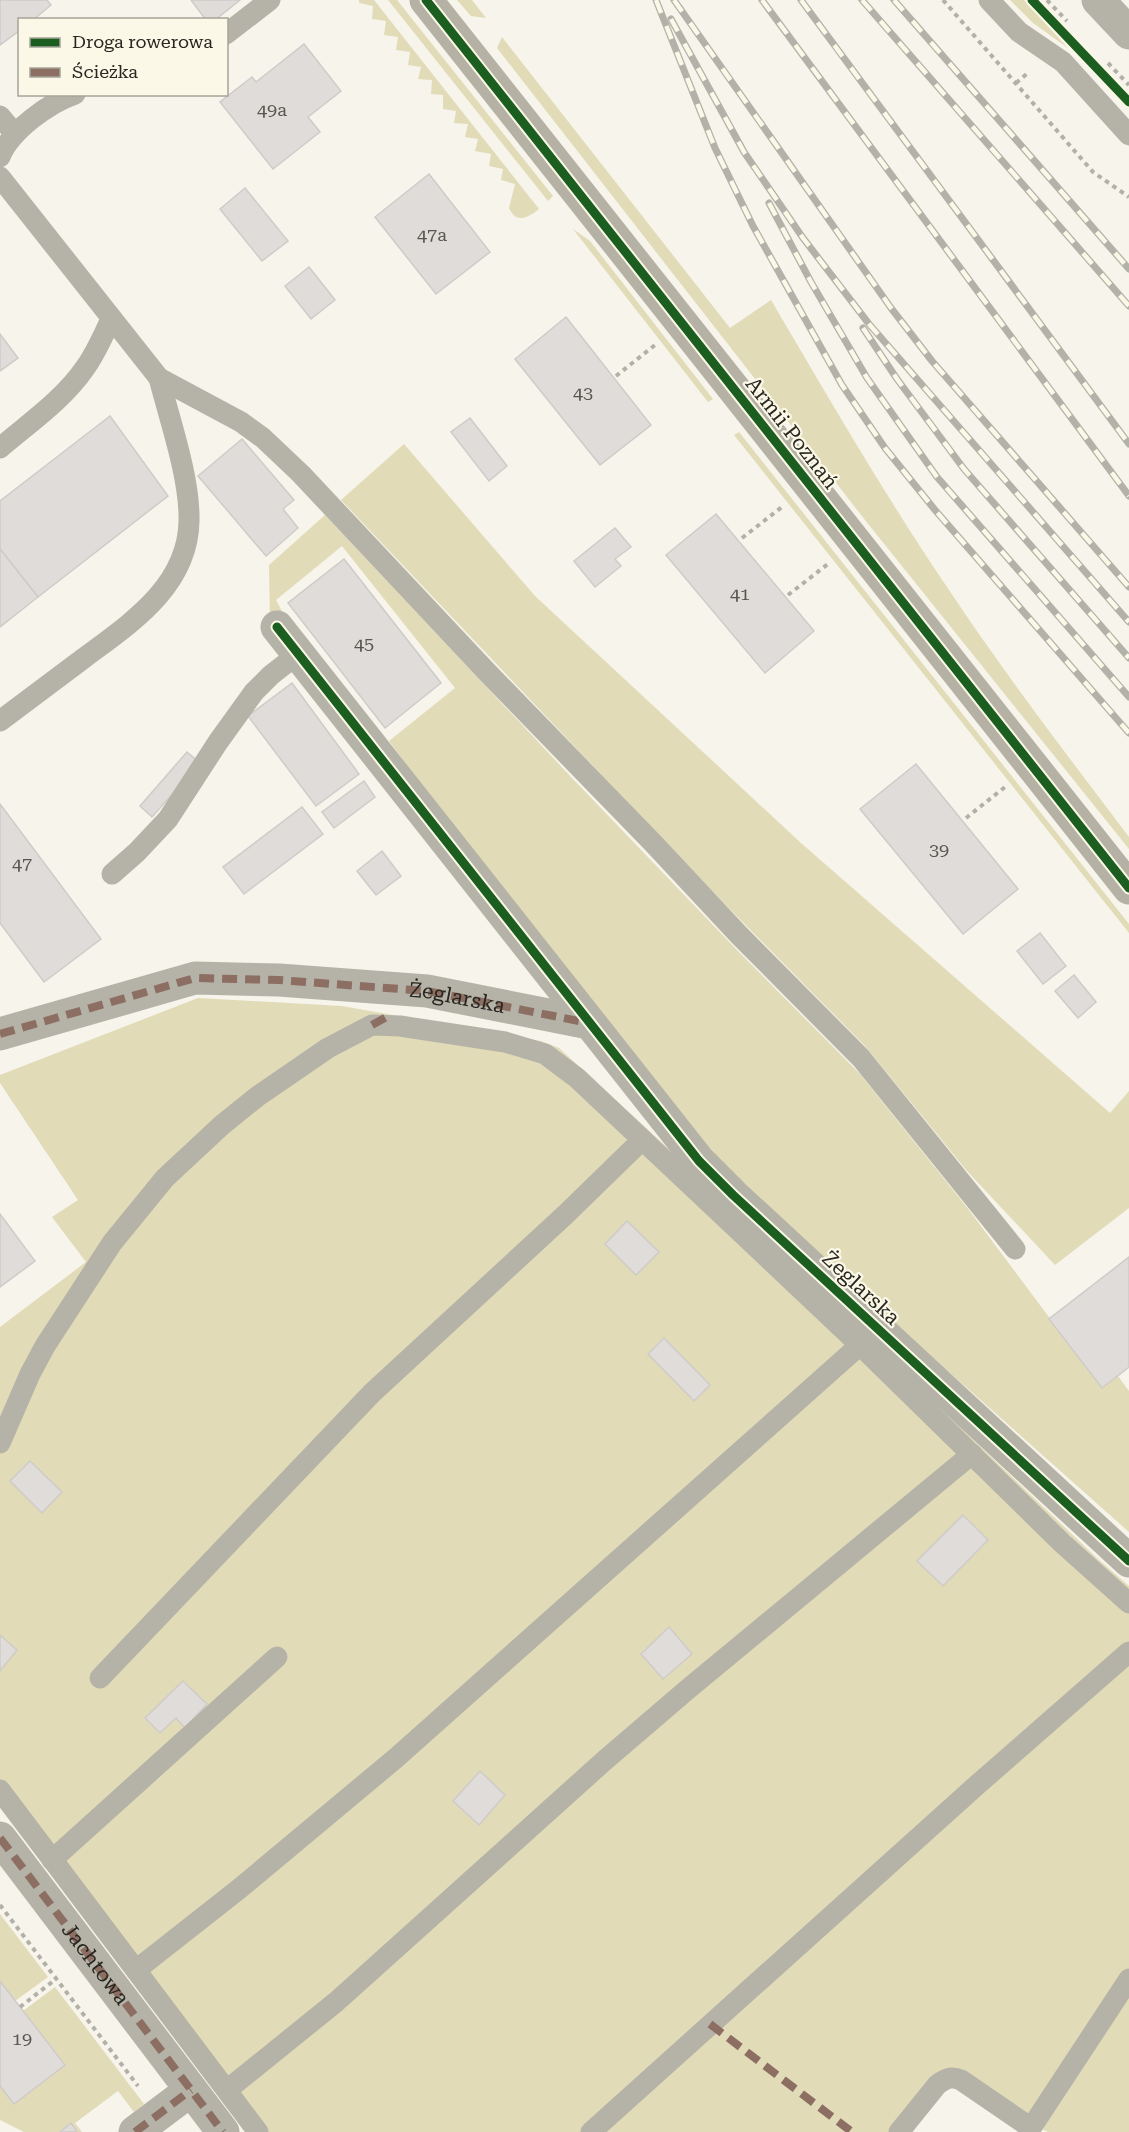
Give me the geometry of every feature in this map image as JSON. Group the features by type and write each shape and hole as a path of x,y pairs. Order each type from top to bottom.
{"main road":[{"name":"Armii Poznań","path":"426,0 1129,888"}],"street":[{"path":"1098,0 1129,33"},
{"path":"277,627 589,1023"},
{"name":"Żeglarska","path":"0,1034 195,978 279,980 427,991 589,1023 683,1143 715,1179 1129,1561"},
{"name":"Jachtowa","path":"0,1838 223,2132"},
{"path":"147,2123 191,2090"}],"lane":[{"path":"228,32 270,0"},
{"path":"989,0 1019,32 1063,62 1129,135"},
{"path":"0,158 4,146 15,134 44,111 71,96"},
{"path":"0,116 15,134"},
{"path":"0,177 159,378 241,422 263,438 301,474 739,935 861,1058 1015,1249"},
{"path":"0,448 65,392 78,377 98,348 111,319"},
{"path":"0,721 143,613 169,583 186,549 189,523 188,494 159,378"},
{"path":"112,874 137,852 168,819 254,692 298,654"},
{"path":"0,1443 30,1374 45,1346 112,1243 165,1178 194,1150 258,1096 328,1048 372,1025 399,1026 494,1040 545,1054 577,1078 860,1345 1062,1543 1129,1602"},
{"path":"100,1678 372,1393 565,1215 642,1140"},
{"path":"136,1970 239,1889 396,1758 860,1345"},
{"path":"227,2090 336,2002 688,1689 972,1454"},
{"path":"591,2132 959,1801 1129,1652"},
{"path":"52,1860 277,1657"},
{"path":"0,1790 258,2132"},
{"path":"899,2132 937,2085 952,2076 1031,2128 1129,1979"}],"path":[{"path":"943,0 1093,172 1129,197"},
{"path":"616,376 656,345"},
{"path":"742,538 783,507"},
{"path":"788,596 828,564"},
{"path":"966,818 1006,786"},
{"path":"0,1905 56,1979 147,2123"},
{"path":"20,2007 56,1979"}],"shaded area":[{"path":"359,0 374,0 539,209 522,218 512,213 509,208 515,184 501,180 503,169 489,166 491,154 475,151 478,139 465,137 468,124 454,123 456,111 443,109 443,95 431,94 432,80 418,79 421,67 408,65 410,52 396,50 398,37 384,35 386,21 372,19 373,6 359,3"},
{"path":"388,0 397,0 553,196 548,201"},
{"path":"457,0 472,0 486,18 471,16"},
{"path":"1010,0 1024,0 1068,48 1033,23"},
{"path":"502,37 730,328 771,300 901,517 1013,682 1129,837 1129,849 865,520 497,48"},
{"path":"573,229 590,241 713,399 708,402"},
{"path":"739,432 1129,924 1129,933 734,435"},
{"path":"404,444 535,596 801,843 1110,1113 1129,1091 1129,1208 1055,1265 967,1171 865,1046 702,881 341,500"},
{"path":"325,515 572,778 860,1074 969,1210 1102,1388 1118,1376 1129,1391 1129,1532 843,1281 725,1174 527,926 389,741 455,688 342,546 276,600 284,615 270,625 269,565"},
{"path":"198,998 342,1006 541,1041 559,1048 655,1136 1129,1586 1129,2132 1048,2132 955,2085 948,2086 908,2132 246,2132 0,1808 0,1327 86,1262 52,1217 78,1200 0,1083 0,1075"},
{"path":"0,1914 48,1977 15,2001 0,1981"},
{"path":"55,1987 144,2104 134,2112 118,2091 75,2123 82,2132 77,2132 71,2124 60,2132 24,2132 0,2120 0,2086 14,2104 65,2065 23,2011"}],"building":[{"path":"0,0 47,0 51,5 35,18 18,18 18,32 0,45"},
{"path":"191,0 240,0 218,18 204,18"},
{"path":"304,44 341,91 308,117 320,132 273,169 220,102 252,77 256,82"},
{"path":"429,174 490,252 436,294 375,217"},
{"path":"245,188 288,241 262,261 220,209"},
{"path":"309,267 335,300 311,319 285,286"},
{"path":"566,317 651,425 600,465 515,359"},
{"path":"0,334 18,358 0,371"},
{"path":"110,416 168,496 38,597 0,549 0,501"},
{"path":"470,418 507,466 489,481 451,432"},
{"path":"242,439 294,500 283,509 298,528 266,556 198,476"},
{"path":"716,514 814,631 765,673 666,555"},
{"path":"615,528 631,547 615,559 621,566 595,587 574,561"},
{"path":"0,549 38,597 0,627"},
{"path":"344,559 441,683 385,728 288,603"},
{"path":"292,683 359,774 316,806 248,716"},
{"path":"187,752 200,763 152,817 140,806"},
{"path":"916,764 1018,889 963,934 860,809"},
{"path":"364,781 375,797 334,828 322,812"},
{"path":"0,804 101,939 44,982 0,923"},
{"path":"302,807 323,834 244,894 223,867"},
{"path":"382,851 401,876 376,895 357,871"},
{"path":"1040,933 1066,966 1043,984 1017,951"},
{"path":"1074,975 1096,1002 1078,1018 1055,991"},
{"path":"0,1214 35,1261 0,1287"},
{"path":"627,1221 659,1252 636,1275 605,1244"},
{"path":"1129,1257 1129,1367 1102,1388 1049,1319"},
{"path":"664,1338 710,1385 694,1401 648,1354"},
{"path":"30,1461 62,1492 42,1513 10,1481"},
{"path":"963,1515 988,1540 943,1586 917,1561"},
{"path":"669,1627 692,1654 663,1679 641,1654"},
{"path":"0,1635 17,1650 0,1671"},
{"path":"183,1681 207,1704 185,1728 176,1718 160,1733 145,1718"},
{"path":"480,1771 505,1795 479,1825 453,1801"},
{"path":"0,1981 65,2065 14,2104 0,2086"},
{"path":"71,2123 77,2132 60,2132"}],"railway":[{"path":"656,0 715,148 753,226 842,385 885,448 935,510 1129,733"},
{"path":"674,0 891,308 932,361 1129,587"},
{"path":"762,0 1129,496"},
{"path":"801,0 1129,444"},
{"path":"862,0 1129,306"},
{"path":"894,0 1129,269"},
{"path":"671,19 744,152 803,238 869,324 1129,622"},
{"path":"769,203 811,282 867,378 937,477 1129,697"},
{"path":"863,328 897,379 964,469 1129,658"}],"marked path":[{"path":"0,1034 195,978 279,980 427,991 589,1023"},
{"path":"372,1025 390,1015"},
{"path":"0,1838 223,2132"},
{"path":"710,2024 852,2132"},
{"path":"135,2132 191,2090"}],"cycle path":[{"path":"426,0 1129,888"},
{"path":"1032,0 1129,102"},
{"path":"277,627 699,1161 1129,1561"}]}
